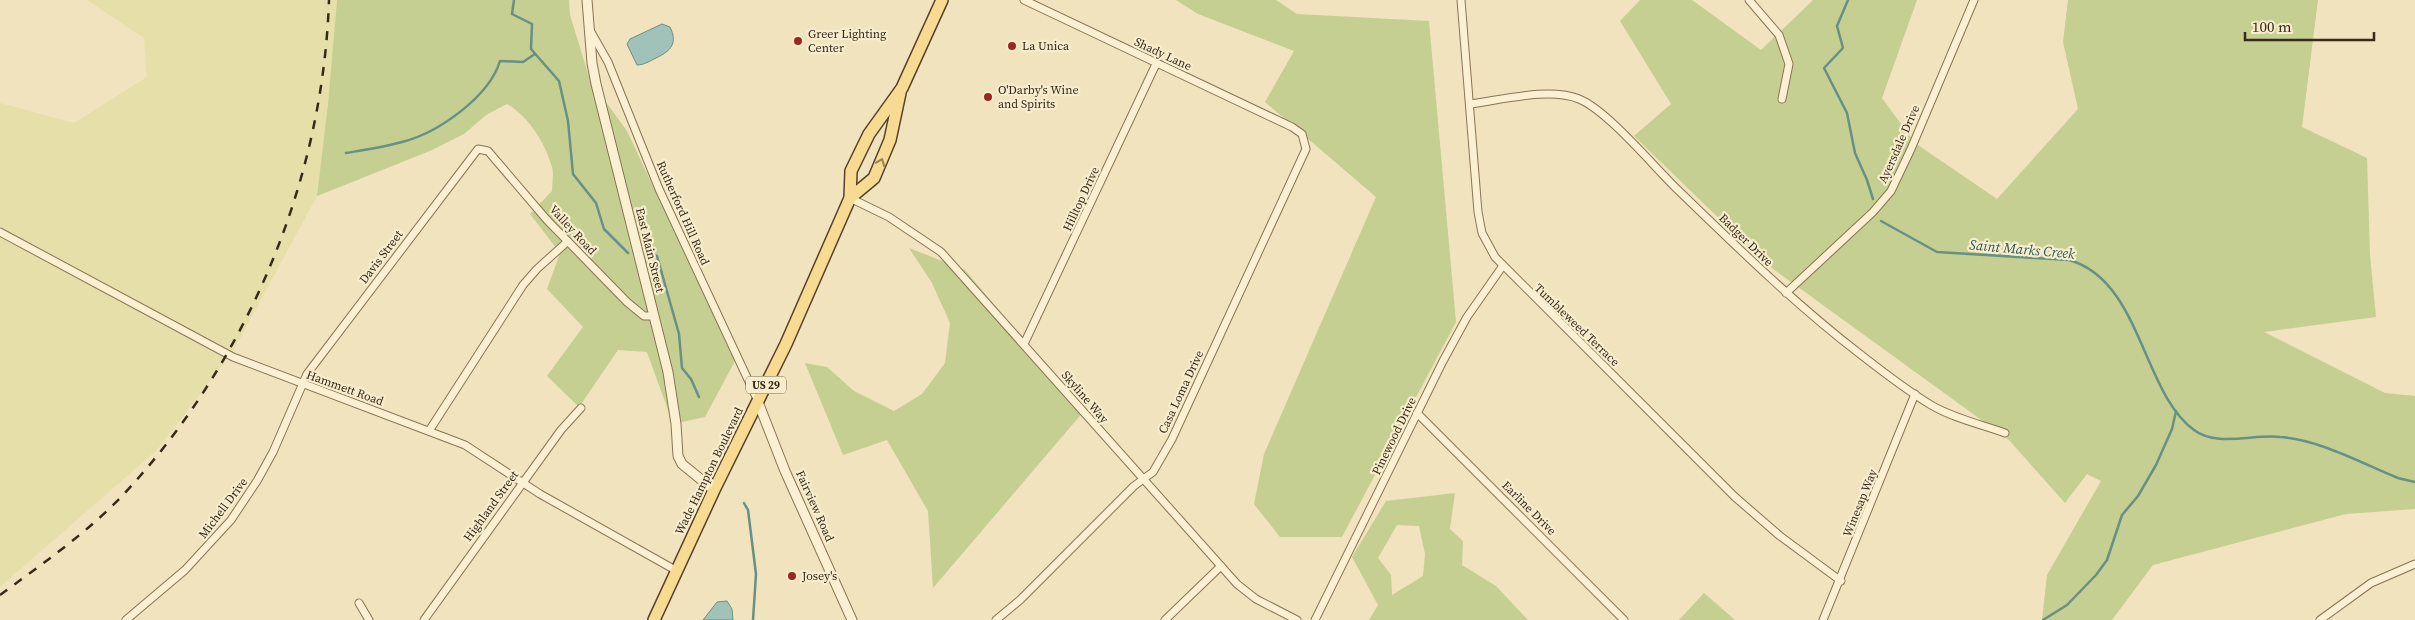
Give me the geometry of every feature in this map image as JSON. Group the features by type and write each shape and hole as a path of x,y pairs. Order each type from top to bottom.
{"main road":[{"name":"Wade Hampton Boulevard","path":"654,620 714,490 786,344 850,198 851,171 869,134 902,88 942,0"},
{"name":"Wade Hampton Boulevard","path":"850,198 874,178 890,140 902,88"}],"street":[{"name":"East Main Street","path":"587,0 592,63 596,84 672,392 678,456 682,464 714,490"},
{"name":"Shady Lane","path":"1024,0 1292,127"},
{"name":"Tumbleweed Terrace","path":"1461,0 1479,221 1487,245 1502,267 1735,498 1780,536 1841,581"},
{"path":"1749,0 1778,35 1788,64 1782,100"},
{"name":"Ayersdale Drive","path":"1786,293 1873,212 1891,191 1911,149 1974,0"},
{"name":"Rutherford Hill Road","path":"591,32 608,62 659,190 758,402"},
{"name":"Hilltop Drive","path":"1024,344 1156,64"},
{"name":"Badger Drive","path":"1470,104 1555,94 1572,96 1585,102 1625,136 1786,293 1842,340 1914,394 1948,413 2005,433"},
{"name":"Casa Loma Drive","path":"996,620 1020,600 1156,468 1172,440 1304,154 1305,139 1299,130 1292,127"},
{"name":"Valley Road","path":"482,149 488,152 567,242 627,302 644,316 654,316"},
{"name":"Davis Street","path":"302,384 307,374 474,152 482,149"},
{"name":"Skyline Way","path":"850,198 889,217 941,252 1237,584 1256,599 1298,620"},
{"name":"Hammett Road","path":"0,232 233,356 465,445 522,483 677,571"},
{"path":"429,431 523,285 537,269 567,242"},
{"name":"Pinewood Drive","path":"1315,620 1417,413 1467,317 1502,267"},
{"name":"Michell Drive","path":"126,620 185,570 231,520 257,481 273,452 302,384"},
{"name":"Winesap Way","path":"1823,620 1841,581 1914,394"},
{"name":"Fairview Road","path":"758,402 785,471 852,620"},
{"name":"Highland Street","path":"424,620 561,430 581,408"},
{"name":"Earline Drive","path":"1417,413 1624,620"},
{"path":"2320,620 2371,583 2415,564"},
{"path":"1165,620 1221,566"},
{"path":"359,603 369,620"}],"shaded area":[{"path":"87,0 337,0 328,104 317,196 232,353 157,450 0,587 0,103 74,123 147,77 144,38"}],"green space":[{"path":"337,0 569,0 570,15 590,80 627,131 735,361 705,417 673,424 647,352 618,350 579,407 547,376 583,327 547,289 560,253 530,214 552,191 553,170 549,158 529,123 507,104 486,115 464,134 432,150 317,196 328,104"},
{"path":"1176,0 1276,0 1297,14 1429,21 1456,322 1342,537 1280,537 1254,504 1264,454 1376,197 1265,102 1294,51 1198,14"},
{"path":"1640,0 1692,0 1761,50 1813,0 1917,0 1882,98 1915,143 1997,199 2078,109 2063,42 2068,0 2318,0 2302,127 2367,158 2370,255 2376,317 2264,332 2385,393 2415,396 2415,509 2346,514 2153,565 2112,620 2042,620 2047,575 2101,481 2087,474 2065,503 2009,440 1765,263 1634,136 1671,104 1620,21"},
{"path":"909,248 965,270 1084,411 933,588 928,511 887,440 843,455 805,363 827,367 854,391 894,411 922,394 945,363 950,323 932,283"},
{"path":"1455,493 1450,529 1463,541 1462,565 1496,586 1528,620 1369,620 1378,605 1352,557 1386,501","holes":["1397,525 1419,526 1425,554 1423,576 1392,595 1391,575 1378,558"]},
{"path":"1704,593 1735,620 1679,620"}],"water":[{"path":"662,24 670,27 673,38 672,46 666,52 645,64 637,65 627,44 630,39"},
{"path":"727,601 732,609 733,620 703,620 717,602"}],"waterway":[{"path":"514,0 512,14 532,24 531,49 559,81 568,121 573,174 596,203 604,229 628,253"},
{"name":"Saint Marks Creek","path":"1848,0 1837,26 1843,48 1824,68 1847,113 1855,153 1873,199"},
{"path":"346,153 402,142 431,131 460,112 474,100 485,88 500,61 523,62 535,54"},
{"name":"Saint Marks Creek","path":"1881,221 1937,252 2069,260 2093,271 2112,290 2126,313 2163,390 2177,413 2194,430 2203,435 2224,439 2270,437 2295,439 2325,447 2398,478 2415,482"},
{"path":"650,254 657,256 679,334 682,368 691,379 699,397"},
{"path":"2043,620 2067,605 2096,575 2107,560 2122,515 2138,496 2156,465 2172,429 2176,411"},
{"path":"744,503 748,510 756,574 753,620"}],"railway":[{"path":"0,595 79,535 123,495 167,443 207,387 241,328 270,266 294,202 312,135 324,68 329,0"}],"place":[{"name":"Greer Lighting Center","path":"798,41"},
{"name":"La Unica","path":"1012,46"},
{"name":"O'Darby's Wine and Spirits","path":"988,97"},
{"name":"Josey's","path":"792,576"}]}
